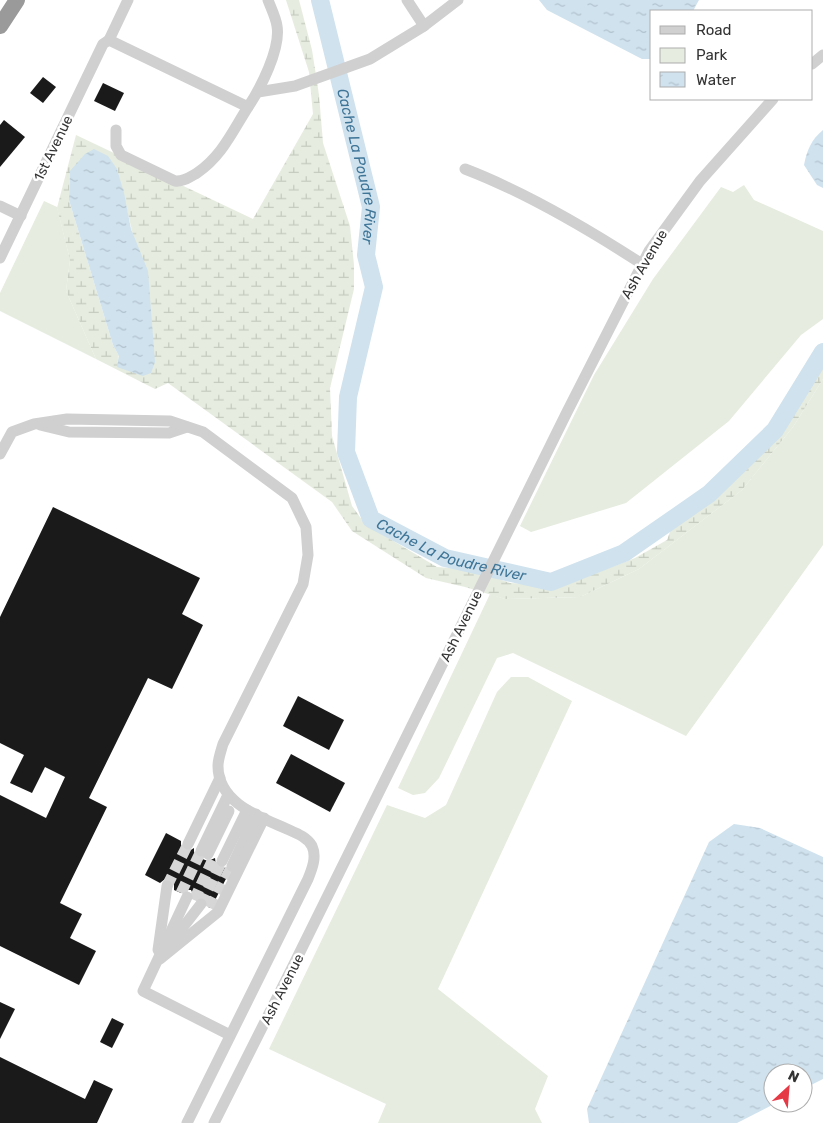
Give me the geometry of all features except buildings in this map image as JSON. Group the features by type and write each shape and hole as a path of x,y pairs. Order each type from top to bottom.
{"highway":[{"path":"0,26 17,0"}],"street":[{"name":"1st Avenue","path":"0,258 104,44 109,40 128,0"},
{"path":"116,130 116,146 121,155 175,181 179,182 188,179 214,160 258,92 278,43 277,26 268,0"},
{"path":"408,0 424,26"},
{"path":"258,92 295,86 370,59 424,26 458,0"},
{"path":"109,40 248,107"},
{"path":"813,63 823,55"},
{"name":"Ash Avenue","path":"214,1123 642,264 672,218 695,188 772,100"},
{"path":"465,169 498,182 615,246 642,264"},
{"path":"0,206 21,216"},
{"path":"0,454 12,432 34,424 67,420 170,421 203,432 292,498 306,527 308,555 303,584 223,744 218,766 239,801 301,835 312,846 314,861 308,880 187,1123"},
{"path":"209,855 239,801"},
{"path":"209,855 239,801"},
{"path":"209,855 239,801"},
{"path":"157,961 218,912 239,801"},
{"path":"157,961 188,897"},
{"path":"157,961 188,897"},
{"path":"188,897 143,991 230,1035"}],"green space":[{"path":"286,0 299,0 312,50 319,95 323,143 350,226 354,265 354,289 330,388 332,436 352,506 365,524 437,567 473,570 510,583 563,586 635,558 667,540 671,529 716,493 779,430 823,362 823,379 793,427 742,490 639,569 580,597 505,599 426,578 352,531 332,502 168,383 155,389 96,359 66,291 70,260 57,208 76,135 253,219 313,114 309,72","holes":["117,169 135,243 119,355 113,345 69,200 70,171"]},
{"path":"744,185 754,200 823,231 823,319 801,335 729,421 626,503 531,532 520,526 594,375 653,279 721,187 733,192"},
{"path":"44,201 57,207 70,260 66,291 96,359 0,311 0,293"},
{"path":"823,379 823,545 686,736 513,653 497,658 439,778 425,793 413,795 398,788 490,594 505,599 580,597 639,569 742,490 793,427"},
{"path":"511,677 528,677 572,701 438,989 548,1076 535,1109 542,1123 378,1123 386,1104 269,1049 387,805 425,818 446,805 497,692"}],"water":[{"path":"539,0 699,0 694,10 650,10 650,59 642,59 547,10"},
{"path":"823,130 823,188 817,185 804,165 810,146"},
{"path":"94,149 108,156 117,169 131,229 148,271 155,362 151,373 143,376 117,367 119,356 113,345 69,200 70,171 85,154"},
{"path":"734,824 760,828 823,857 823,1079 813,1084 813,1063 763,1063 763,1110 737,1123 589,1123 587,1109 709,842"}],"waterway":[{"name":"Cache La Poudre River","path":"320,0 371,207 366,255 374,287 348,397 346,452 371,519 445,558 551,582 624,553 709,494 775,430 823,352"}],"tunnel":[{"path":"167,886 188,844"},
{"path":"181,893 201,851"},
{"path":"194,900 214,857"},
{"path":"201,904 222,861"},
{"path":"210,908 232,866"}]}
